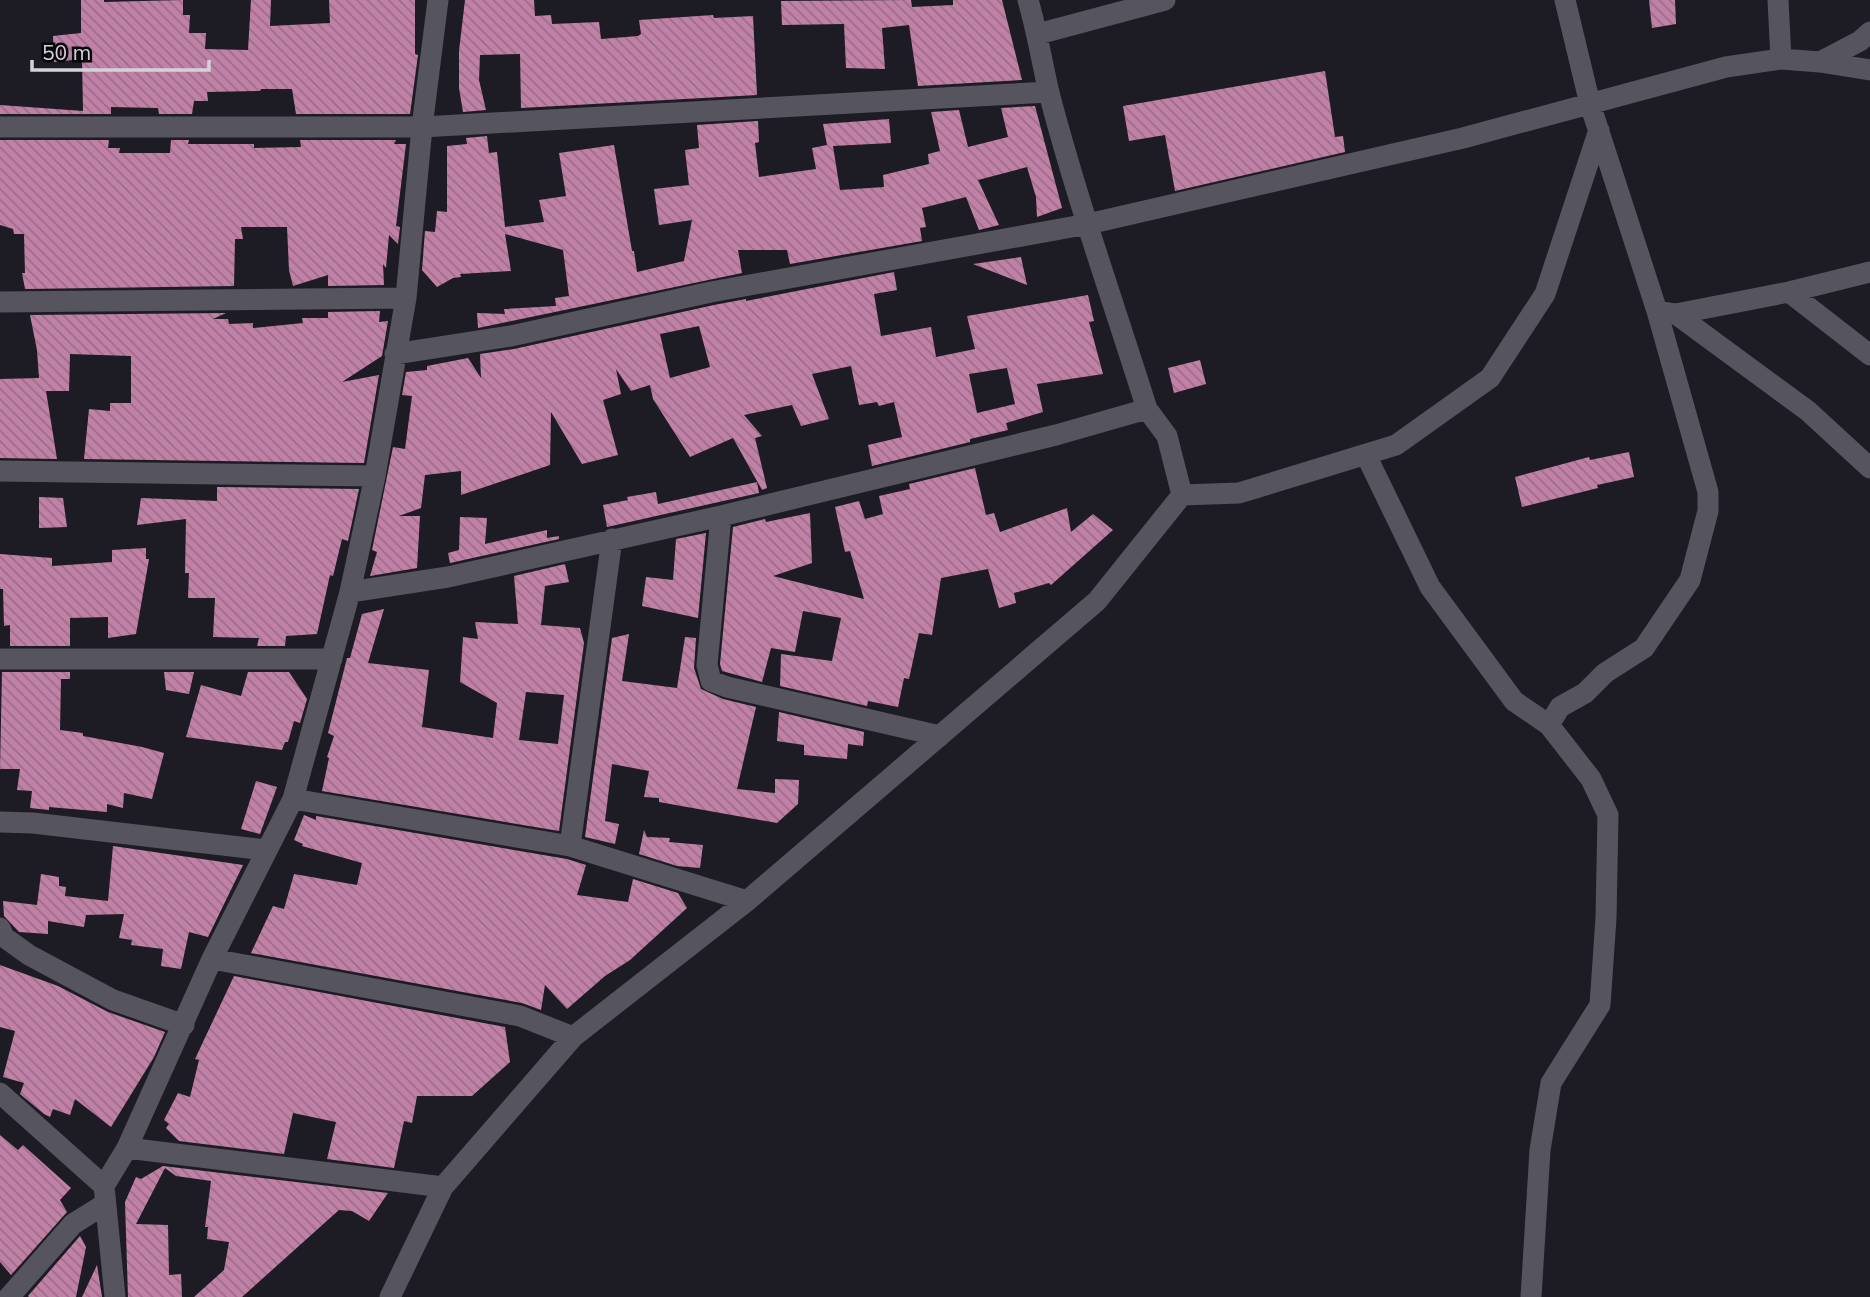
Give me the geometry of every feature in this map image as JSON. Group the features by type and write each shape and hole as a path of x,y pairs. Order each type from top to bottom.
{"street":[{"path":"9,1297 73,1224 104,1195 212,959 293,799 350,592 375,476 406,298 422,127 438,0"},
{"path":"1028,0 1038,34 1049,92 1088,224 1147,409 1167,436 1182,495"},
{"path":"1038,34 1165,0"},
{"path":"1549,725 1560,707 1586,693 1605,673 1644,648 1690,580 1708,512 1708,492 1667,313 1590,104 1565,0"},
{"path":"1778,0 1781,60"},
{"path":"1820,62 1860,41 1870,32"},
{"path":"395,354 511,336 711,292 1088,224 1463,138 1726,67 1781,60 1820,62 1870,70"},
{"path":"0,127 422,127 1049,92"},
{"path":"390,1297 443,1187 573,1037 747,901 1097,601 1182,495 1239,493 1396,445 1490,378 1545,294 1599,130"},
{"path":"1667,313 1790,292 1870,272"},
{"path":"1790,292 1870,355"},
{"path":"0,302 406,298"},
{"path":"1667,313 1808,411 1870,468"},
{"path":"350,592 448,577 721,516 1056,435 1147,409"},
{"path":"1366,454 1430,587 1514,701 1549,725 1591,779 1608,815 1606,918 1600,1005 1551,1083 1540,1150 1531,1297"},
{"path":"0,471 375,476"},
{"path":"721,516 706,665 711,681 940,736"},
{"path":"570,846 612,539"},
{"path":"0,659 331,659"},
{"path":"293,799 570,846 747,901"},
{"path":"0,822 33,823 266,850"},
{"path":"0,928 4,937 29,955 113,1000 184,1024"},
{"path":"212,959 520,1016 573,1037"},
{"path":"0,1093 104,1195 115,1297"},
{"path":"127,1148 443,1187"}],"building":[{"path":"81,0 183,0 183,15 190,15 189,33 206,33 205,49 248,50 251,0 271,0 270,26 330,23 329,0 415,0 415,54 418,55 410,114 296,114 292,89 261,89 207,92 208,101 194,101 192,114 159,114 158,108 111,107 111,114 0,114 0,105 83,111 82,59 54,62 53,36 81,33"},
{"path":"465,0 534,0 535,16 551,15 552,24 599,22 601,39 638,36 641,34 639,20 713,15 714,18 753,16 757,95 521,108 520,54 480,55 479,80 486,110 463,112 459,88 459,51"},
{"path":"911,0 912,7 953,5 953,0 1002,0 1022,80 918,86 909,25 882,28 885,69 846,68 844,24 782,25 781,1"},
{"path":"1649,0 1675,0 1676,24 1652,28"},
{"path":"1325,71 1335,137 1343,136 1345,152 1175,191 1165,135 1129,141 1123,106"},
{"path":"1035,106 1062,208 1037,217 1036,197 1027,167 978,180 999,225 979,230 966,197 922,208 926,227 920,228 922,241 790,264 787,250 738,250 742,273 478,328 477,313 505,314 504,309 556,306 555,298 569,296 563,250 505,234 511,271 460,274 461,277 453,278 437,287 422,270 425,231 435,232 437,211 447,212 447,146 467,144 466,138 487,136 489,153 497,152 505,227 544,222 539,200 566,196 559,153 614,145 637,272 684,261 692,220 659,225 654,189 689,185 685,150 699,148 697,125 758,121 759,142 755,143 759,177 816,169 812,148 827,145 823,124 889,119 891,143 833,146 840,190 884,187 883,175 929,164 928,154 940,151 931,112 959,110 968,147 1008,137 1001,108"},
{"path":"0,140 109,140 108,148 120,148 119,153 170,153 171,140 189,140 188,144 254,144 254,148 301,147 300,140 396,140 394,144 406,144 396,226 400,227 398,244 389,235 386,268 383,264 384,285 328,286 328,275 293,286 289,270 287,227 241,227 243,239 235,239 234,286 25,289 22,273 25,273 24,234 14,234 13,229 0,225"},
{"path":"1021,257 1027,285 973,264"},
{"path":"894,272 897,290 874,294 881,336 931,327 936,357 975,349 967,316 1088,295 1094,321 1089,322 1103,374 1037,384 1043,412 1006,423 1008,430 872,466 868,445 902,437 894,402 879,406 877,402 859,405 851,366 812,374 829,419 801,426 792,405 744,415 762,436 755,438 767,488 762,490 733,438 690,457 653,399 650,385 631,391 616,369 621,394 603,400 618,455 582,464 551,412 550,465 461,495 461,471 425,475 421,508 399,516 420,516 417,568 370,576 377,552 372,550 393,447 405,449 412,396 402,395 406,372 427,370 427,366 468,358 481,378 480,354 714,305","holes":["699,326 710,367 670,378 660,334","1007,368 1015,404 977,413 969,374"]},
{"path":"380,311 379,322 388,321 382,356 342,382 379,375 364,463 84,459 89,409 110,411 110,403 131,403 131,356 70,354 69,391 46,391 57,459 0,458 0,379 39,378 30,315 226,313 213,319 228,319 229,324 253,323 253,328 303,323 302,318 328,318 328,312"},
{"path":"1200,360 1206,384 1174,393 1168,368"},
{"path":"1629,452 1634,477 1522,507 1515,477 1589,457 1590,460"},
{"path":"975,468 986,515 994,513 1000,532 1067,508 1071,532 1093,514 1113,530 1051,585 1049,583 1014,593 1016,603 999,608 988,569 941,578 932,635 919,633 909,679 904,678 898,707 868,701 867,706 780,686 781,654 832,661 841,618 803,611 795,652 771,648 762,682 722,671 720,664 733,527 765,519 766,522 810,513 812,563 773,576 864,599 850,551 845,552 835,507 859,501 865,519 883,514 879,496 910,489 909,484"},
{"path":"757,482 759,493 607,527 603,505 628,500 627,497 656,492 658,504"},
{"path":"217,487 359,489 348,541 342,539 333,576 330,575 317,634 286,636 285,646 257,646 259,638 213,637 215,598 188,598 189,573 185,573 186,519 137,525 141,498 217,501"},
{"path":"39,497 63,498 67,527 39,528"},
{"path":"460,517 487,518 485,544 547,530 547,538 559,536 559,539 450,563 448,553 459,550"},
{"path":"706,533 698,618 642,606 646,577 673,580 676,539"},
{"path":"146,548 146,559 149,559 136,634 108,638 108,617 70,618 70,646 10,646 10,625 4,626 0,554 52,558 52,566 112,562 112,550"},
{"path":"565,564 569,582 545,586 541,625 580,628 584,643 559,831 322,791 329,758 327,757 334,736 328,733 347,658 350,658 362,614 384,609 368,663 429,670 422,727 493,738 497,703 460,682 463,637 478,639 475,622 518,624 514,576","holes":["526,692 564,695 558,744 519,740"]},
{"path":"629,634 622,681 677,688 685,637 696,638 694,668 701,689 723,699 756,707 737,789 775,793 775,779 799,780 798,804 777,823 644,797 649,771 612,764 605,821 619,824 615,844 585,837 612,638"},
{"path":"2,672 70,672 70,679 61,679 60,730 164,753 152,799 124,793 123,808 107,804 107,812 30,808 32,791 17,790 20,769 0,769"},
{"path":"164,672 194,672 189,694 166,690"},
{"path":"248,672 289,672 307,699 300,723 294,721 288,742 285,742 282,750 186,737 201,685 241,696"},
{"path":"779,712 864,732 863,746 848,744 847,759 804,755 804,745 777,741"},
{"path":"256,781 277,787 260,834 241,829"},
{"path":"304,815 316,820 316,816 567,859 586,865 577,895 628,902 633,879 678,893 687,908 630,960 605,976 567,1009 545,985 541,1010 522,1003 251,953 273,906 284,909 294,874 357,885 362,863 302,846 303,844 294,840"},
{"path":"644,830 647,837 670,838 669,842 703,845 700,868 677,866 639,854"},
{"path":"113,846 243,865 208,937 189,932 181,969 161,966 163,949 131,945 132,940 119,938 124,914 86,915 84,927 48,921 48,934 19,932 4,916 3,901 37,905 41,874 59,877 59,886 66,887 65,896 108,901"},
{"path":"0,965 58,986 108,1012 165,1032 154,1057 111,1127 75,1099 70,1115 53,1109 50,1117 20,1094 24,1083 3,1077 15,1031 0,1027"},
{"path":"234,976 505,1027 510,1062 472,1096 417,1096 412,1123 404,1121 394,1168 327,1159 336,1122 293,1113 284,1154 179,1141 166,1128 169,1124 164,1120 178,1093 190,1097 199,1060 195,1059"},
{"path":"0,1135 18,1150 23,1145 71,1188 60,1200 67,1212 11,1275 0,1262"},
{"path":"163,1166 388,1193 369,1221 352,1211 339,1210 242,1297 194,1297 224,1270 229,1242 207,1239 208,1227 205,1227 211,1181 176,1176 165,1168 136,1224 168,1225 169,1275 181,1274 182,1297 128,1297 125,1202 136,1177 141,1179"},
{"path":"80,1236 86,1247 76,1297 29,1297 28,1296"},
{"path":"97,1265 102,1297 82,1297"}]}
